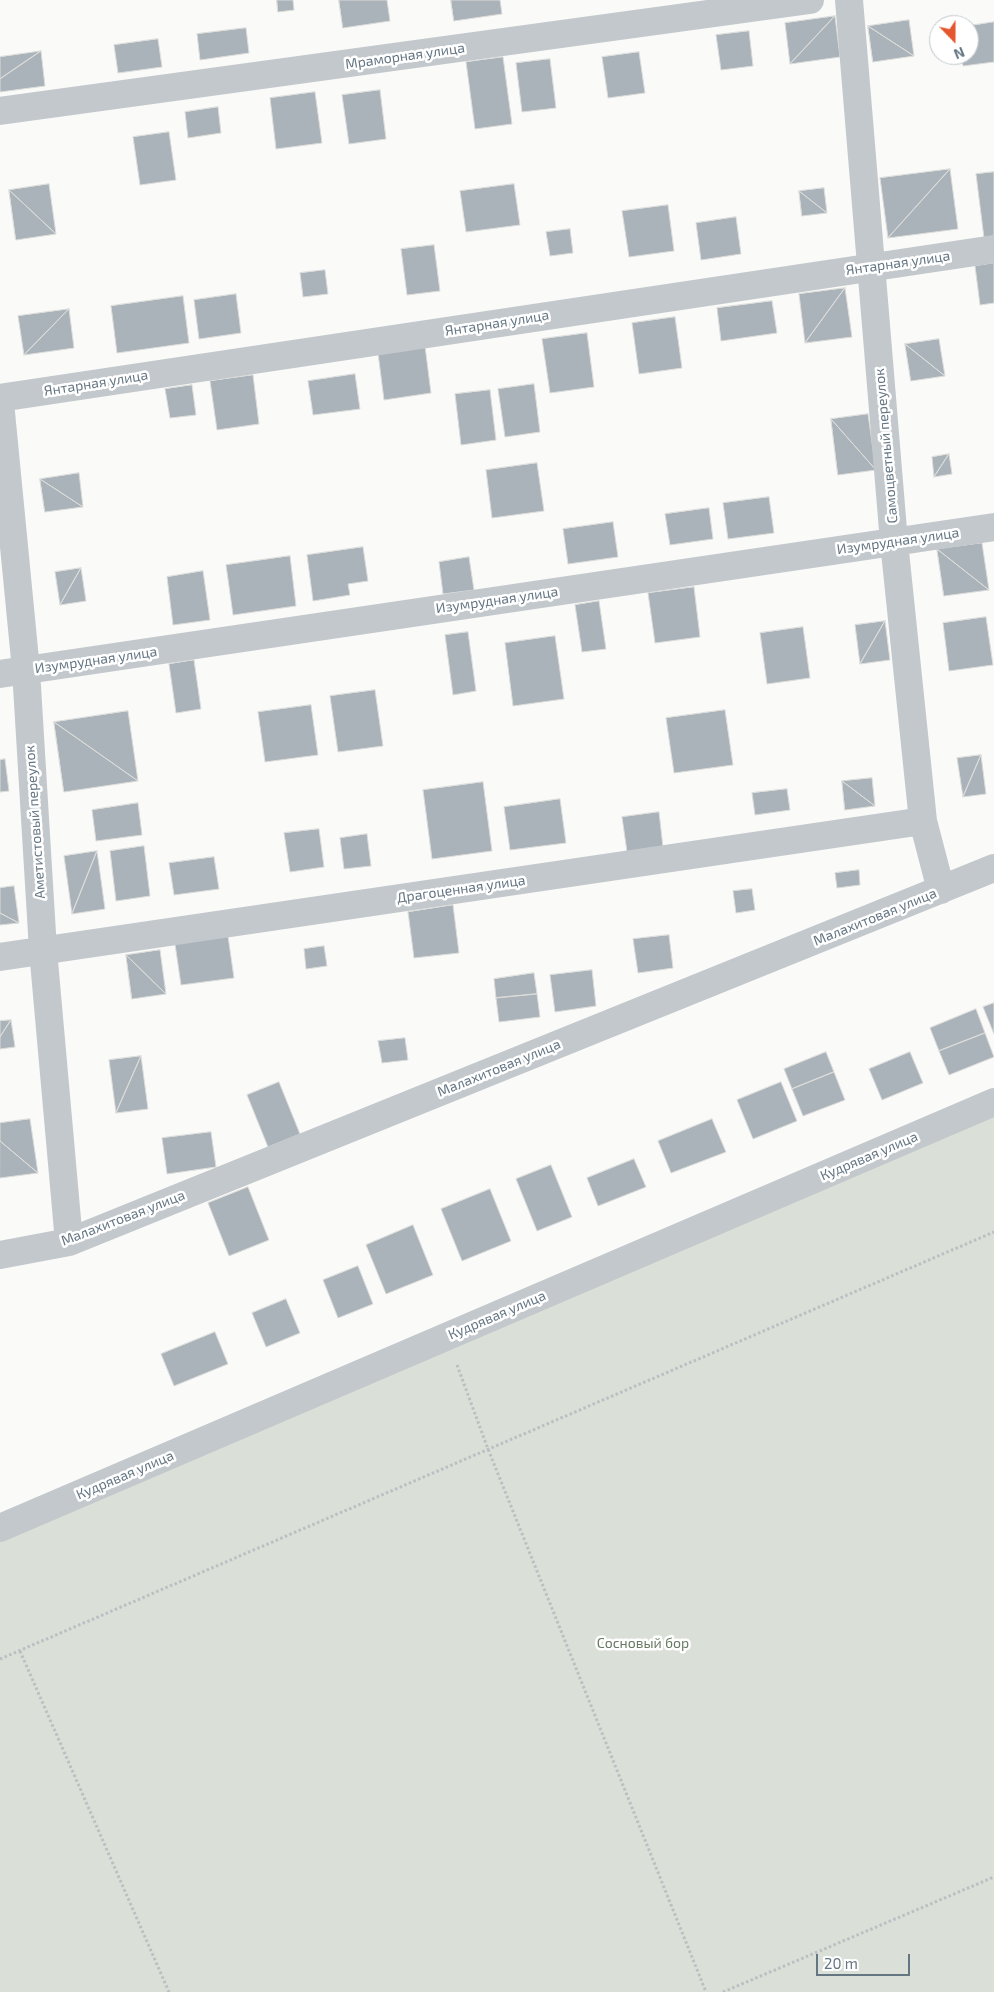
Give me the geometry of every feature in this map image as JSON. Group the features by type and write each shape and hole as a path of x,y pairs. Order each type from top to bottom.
{"street":[{"name":"Мраморная улица","path":"0,112 810,0"},
{"name":"Самоцветный переулок","path":"848,0 894,542 923,821 941,890"},
{"name":"Янтарная улица","path":"0,398 994,249"},
{"name":"Аметистовый переулок","path":"0,402 13,672 43,950 69,1242"},
{"name":"Изумрудная улица","path":"13,672 994,527"},
{"name":"Драгоценная улица","path":"0,957 923,821"},
{"name":"Малахитовая улица","path":"0,1255 69,1242 994,868"},
{"name":"Кудрявая улица","path":"0,1528 994,1102"}],"path":[{"path":"0,1659 994,1232"},
{"path":"447,1337 488,1449 706,1992"},
{"path":"20,1650 169,1992"},
{"path":"722,1992 994,1877"}],"green space":[{"name":"Сосновый бор","path":"994,1113 994,1992 0,1992 0,1539"}],"building":[{"path":"277,0 293,0 294,10 278,12"},
{"path":"339,0 387,0 390,21 343,28"},
{"path":"451,0 500,0 502,14 454,21"},
{"path":"835,16 790,64 785,23"},
{"path":"835,16 840,57 790,64"},
{"path":"909,20 914,56 868,26"},
{"path":"994,22 994,62 979,64 979,24"},
{"path":"868,26 914,56 873,62"},
{"path":"246,28 249,53 200,60 197,34"},
{"path":"749,31 753,66 721,70 716,35"},
{"path":"158,39 162,67 118,73 114,45"},
{"path":"41,51 45,86 0,92 0,79"},
{"path":"41,51 0,79 0,57"},
{"path":"639,52 645,93 608,98 602,57"},
{"path":"503,57 512,124 475,129 466,62"},
{"path":"550,59 556,108 522,112 516,63"},
{"path":"380,90 386,139 349,144 342,95"},
{"path":"315,92 322,143 276,149 270,98"},
{"path":"218,107 221,133 188,138 185,112"},
{"path":"169,132 176,180 140,185 133,137"},
{"path":"950,169 958,229 888,238"},
{"path":"950,169 888,238 880,178"},
{"path":"994,172 994,237 984,238 976,174"},
{"path":"49,184 56,234 9,190"},
{"path":"514,184 520,225 466,232 460,191"},
{"path":"824,188 827,213 799,191"},
{"path":"9,190 56,234 16,240"},
{"path":"799,191 827,213 802,216"},
{"path":"668,205 674,251 629,257 622,211"},
{"path":"736,217 741,254 701,260 696,223"},
{"path":"570,229 573,253 550,256 546,232"},
{"path":"434,245 440,291 407,295 401,249"},
{"path":"994,263 994,303 980,305 975,266"},
{"path":"325,270 328,294 303,297 300,273"},
{"path":"845,288 852,337 805,343"},
{"path":"845,288 805,343 799,294"},
{"path":"236,294 241,333 199,339 194,300"},
{"path":"183,296 189,343 117,353 111,306"},
{"path":"772,301 777,333 721,341 717,308"},
{"path":"69,309 24,355 18,316"},
{"path":"69,309 74,348 24,355"},
{"path":"675,317 682,368 639,374 632,323"},
{"path":"587,333 594,387 550,393 542,339"},
{"path":"939,339 945,376 905,344"},
{"path":"905,344 945,376 911,381"},
{"path":"425,346 431,393 384,400 378,353"},
{"path":"355,374 360,409 313,415 308,381"},
{"path":"253,375 259,424 217,430 210,381"},
{"path":"534,384 540,432 505,437 498,389"},
{"path":"192,385 196,415 170,418 165,389"},
{"path":"490,390 496,440 461,445 455,394"},
{"path":"868,414 876,470 831,419"},
{"path":"831,419 876,470 838,475"},
{"path":"949,454 934,477 932,457"},
{"path":"949,454 952,474 934,477"},
{"path":"537,463 544,511 492,518 486,470"},
{"path":"79,473 83,507 40,479"},
{"path":"40,479 83,507 45,512"},
{"path":"769,497 774,533 728,539 723,503"},
{"path":"709,508 713,539 670,545 665,514"},
{"path":"613,522 618,557 568,564 563,529"},
{"path":"982,543 989,590 937,549"},
{"path":"363,547 368,581 348,584 350,595 313,601 307,555"},
{"path":"937,549 989,590 944,596"},
{"path":"290,556 296,606 233,615 226,565"},
{"path":"469,557 474,590 443,594 439,562"},
{"path":"81,568 60,605 55,572"},
{"path":"81,568 86,601 60,605"},
{"path":"203,571 210,620 173,625 167,577"},
{"path":"694,587 700,637 655,643 648,593"},
{"path":"599,601 606,649 582,652 575,605"},
{"path":"986,617 993,665 949,671 943,623"},
{"path":"885,621 890,660 860,664"},
{"path":"885,621 860,664 855,625"},
{"path":"803,627 810,678 767,684 760,633"},
{"path":"468,632 476,691 453,695 445,635"},
{"path":"555,636 564,699 513,706 505,643"},
{"path":"194,660 201,709 176,713 169,664"},
{"path":"375,690 383,746 338,752 330,696"},
{"path":"311,705 318,755 265,762 258,712"},
{"path":"725,710 733,765 674,773 666,718"},
{"path":"128,711 138,781 54,722"},
{"path":"54,722 138,781 64,792"},
{"path":"981,755 963,797 957,758"},
{"path":"981,755 986,794 963,797"},
{"path":"5,759 9,791 0,792 0,760"},
{"path":"872,778 875,806 842,781"},
{"path":"842,781 875,806 845,810"},
{"path":"483,782 492,851 432,859 423,790"},
{"path":"787,789 790,810 755,815 752,793"},
{"path":"560,799 566,843 510,850 504,807"},
{"path":"138,803 142,835 96,841 92,810"},
{"path":"659,812 663,847 627,852 622,817"},
{"path":"319,829 324,867 290,872 284,833"},
{"path":"367,834 371,866 344,869 340,838"},
{"path":"144,846 150,896 116,901 110,851"},
{"path":"97,851 105,909 72,914"},
{"path":"97,851 72,914 64,856"},
{"path":"214,857 219,889 174,895 169,863"},
{"path":"859,870 860,885 837,888 835,873"},
{"path":"14,886 19,923 0,913 0,888"},
{"path":"752,889 755,910 736,913 733,891"},
{"path":"453,905 459,953 414,958 408,912"},
{"path":"0,913 19,923 0,925"},
{"path":"669,935 673,968 638,973 633,939"},
{"path":"228,936 234,978 181,985 175,944"},
{"path":"324,946 327,966 306,969 304,949"},
{"path":"160,950 166,994 126,955"},
{"path":"126,955 166,994 132,999"},
{"path":"592,970 596,1006 555,1012 550,975"},
{"path":"534,973 537,994 496,998 494,979"},
{"path":"537,994 540,1017 499,1022 496,998"},
{"path":"994,1003 994,1034 983,1007"},
{"path":"976,1009 985,1033 939,1051 930,1028"},
{"path":"11,1020 0,1037 0,1021"},
{"path":"11,1020 15,1047 0,1049 0,1037"},
{"path":"985,1033 994,1057 949,1075 939,1051"},
{"path":"405,1038 408,1060 382,1063 378,1041"},
{"path":"826,1052 834,1072 792,1089 784,1069"},
{"path":"910,1052 923,1083 882,1100 869,1069"},
{"path":"141,1056 148,1109 116,1113"},
{"path":"141,1056 116,1113 109,1060"},
{"path":"834,1072 845,1100 803,1116 792,1089"},
{"path":"279,1082 300,1134 268,1147 247,1095"},
{"path":"781,1082 797,1121 753,1139 737,1100"},
{"path":"30,1119 38,1173 0,1141 0,1123"},
{"path":"712,1119 726,1152 671,1173 658,1141"},
{"path":"211,1132 216,1167 167,1174 162,1138"},
{"path":"0,1141 38,1173 0,1178"},
{"path":"634,1159 646,1187 598,1206 587,1178"},
{"path":"551,1165 572,1217 537,1231 516,1179"},
{"path":"248,1187 269,1240 229,1256 208,1203"},
{"path":"490,1189 511,1241 462,1261 441,1209"},
{"path":"413,1225 433,1275 386,1294 366,1245"},
{"path":"358,1266 373,1304 338,1318 323,1280"},
{"path":"286,1299 300,1333 266,1347 252,1313"},
{"path":"215,1332 228,1364 174,1386 161,1354"}]}
